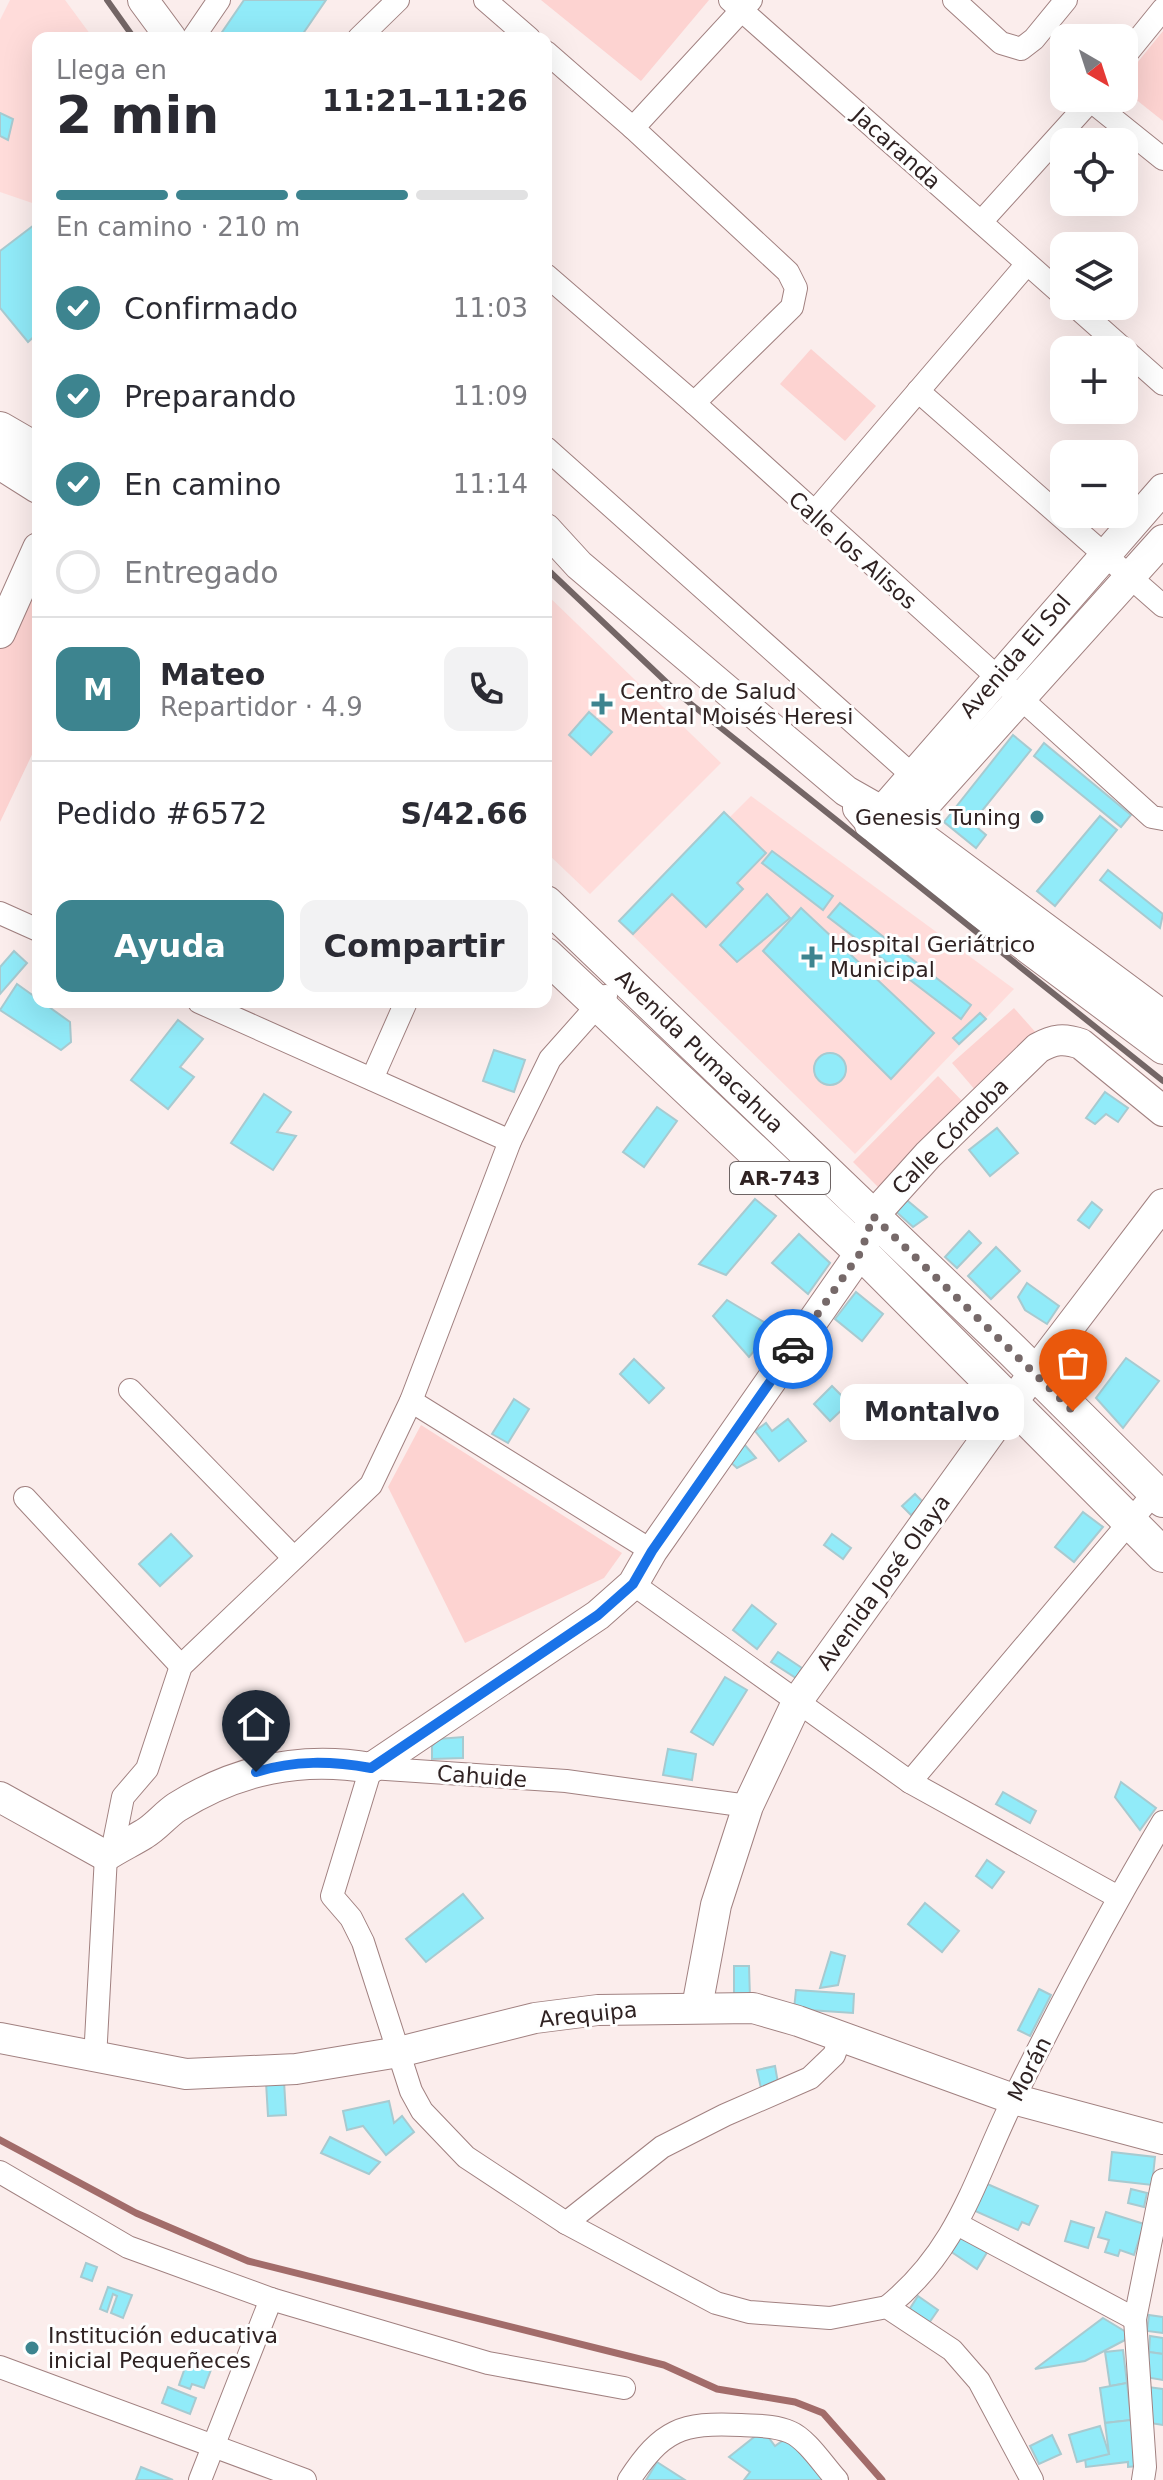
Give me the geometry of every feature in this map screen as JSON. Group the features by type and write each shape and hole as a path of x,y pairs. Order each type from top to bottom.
{"main road":[{"path":"0,429 32,448"},
{"path":"0,462 32,482"},
{"name":"Avenida Pumacahua","path":"552,909 1159,1496"},
{"name":"Avenida Pumacahua","path":"552,961 861,1252 1013,1401 1163,1555"},
{"path":"676,1079 702,1051"}],"street":[{"path":"143,0 167,32"},
{"path":"197,32 219,0"},
{"path":"365,32 398,0"},
{"path":"485,0 522,32"},
{"path":"954,0 1001,43 1021,49 1034,39 1066,0"},
{"path":"633,128 741,3"},
{"name":"Jacaranda","path":"741,3 1050,284"},
{"path":"1138,40 1163,9"},
{"path":"552,57 788,272 796,288 792,307 694,403"},
{"path":"981,222 1080,112"},
{"path":"1107,112 1163,159"},
{"path":"813,514 1027,264"},
{"name":"Calle los Alisos","path":"552,280 694,403 813,514 1152,817 1163,819"},
{"path":"1091,320 1163,384"},
{"path":"918,391 1163,606"},
{"path":"552,453 911,774"},
{"name":"Avenida El Sol","path":"887,826 911,774 1163,489"},
{"path":"552,536 579,565 887,826 1163,1049"},
{"name":"Avenida El Sol","path":"887,826 1019,698 1163,540"},
{"path":"0,633 32,561"},
{"path":"887,826 1163,1016"},
{"path":"0,913 32,927"},
{"path":"95,2059 109,1854 123,1797 147,1769 181,1666 371,1485 411,1401 510,1141 550,1059 624,978"},
{"path":"372,1079 403,1008"},
{"path":"238,1010 372,1079 510,1141"},
{"name":"Calle Córdoba","path":"371,1768 598,1615 633,1584 652,1551 861,1252 873,1216 928,1155 1038,1048 1066,1039 1081,1044 1163,1111"},
{"name":"Avenida José Olaya","path":"697,2007 716,1905 748,1806 798,1700 1013,1401 1163,1204"},
{"path":"130,1390 294,1558"},
{"path":"411,1401 652,1551"},
{"path":"910,1782 1130,1521 1159,1496"},
{"path":"25,1498 181,1666"},
{"path":"633,1584 910,1782 1118,1897"},
{"name":"Cahuide","path":"109,1854 146,1833 176,1808 237,1777 303,1762 566,1781 748,1806"},
{"path":"371,1768 332,1896 351,1918 363,1942 411,2091 422,2111 441,2132 466,2157 566,2223 693,2292 749,2312 830,2318 887,2307 952,2350 979,2381 1032,2480"},
{"path":"0,1797 109,1854"},
{"name":"Morán","path":"887,2307 916,2283 959,2225 1013,2099 1118,1897 1163,1822"},
{"name":"Arequipa","path":"0,2038 95,2059 186,2074 296,2069 399,2052 535,2018 598,2010 753,2008 841,2036 1013,2099 1163,2139"},
{"path":"566,2223 662,2147 810,2078 834,2055 841,2036"},
{"path":"0,2172 128,2247 271,2299 488,2363 624,2388"},
{"path":"1151,2472 1135,2319 1163,2180"},
{"path":"959,2225 1135,2319"},
{"path":"200,2480 271,2299"},
{"path":"0,2367 305,2480"},
{"path":"629,2480 650,2449 679,2428 702,2423 763,2426 791,2432 837,2480"}],"shaded area":[{"path":"10,0 65,0 89,32 32,32 32,203 0,192 0,20"},
{"path":"541,0 709,0 641,81"},
{"path":"1163,31 1163,121 1138,101 1138,62"},
{"path":"811,349 876,406 845,441 780,384"},
{"path":"32,579 32,755 0,822 0,648"},
{"name":"Centro de Salud Mental Moisés Heresi","path":"552,600 721,763 590,894 552,858"},
{"name":"Hospital Geriátrico Municipal","path":"751,796 1014,989 855,1154 622,925"},
{"path":"1014,1008 1038,1035 976,1091 952,1063"},
{"path":"938,1076 966,1105 881,1190 853,1162"},
{"path":"421,1425 622,1553 604,1578 465,1643 388,1487"}],"building":[{"path":"244,0 326,0 304,32 222,32"},
{"path":"0,113 13,119 8,140 0,136"},
{"path":"32,227 32,338 28,342 0,308 0,251"},
{"path":"589,712 612,732 591,755 569,735"},
{"path":"1013,735 1031,750 972,823 986,835 976,848 944,822"},
{"path":"1044,743 1131,815 1121,827 1034,756"},
{"path":"724,812 766,853 737,883 743,889 706,927 672,894 633,934 619,921"},
{"path":"1100,816 1117,830 1055,906 1037,891"},
{"path":"772,851 833,896 823,910 762,863"},
{"path":"1108,870 1163,914 1160,928 1100,880"},
{"path":"767,894 790,918 737,962 720,945"},
{"path":"840,903 971,1005 961,1019 828,917"},
{"path":"801,908 934,1033 891,1079 763,951"},
{"path":"14,951 27,963 0,994 0,967"},
{"path":"17,984 32,995 32,1008 50,1008 70,1022 71,1042 61,1050 0,1010"},
{"path":"980,1013 986,1019 959,1044 953,1038"},
{"path":"178,1020 203,1039 180,1067 194,1077 168,1109 131,1080"},
{"path":"494,1050 525,1060 514,1092 483,1081"},
{"path":"830,1053 841,1058 846,1069 841,1080 830,1085 819,1080 814,1069 819,1058"},
{"path":"1105,1092 1128,1108 1118,1122 1106,1114 1095,1124 1086,1118"},
{"path":"264,1094 291,1112 277,1132 296,1136 273,1170 231,1143"},
{"path":"657,1107 677,1121 644,1167 623,1152"},
{"path":"997,1128 1018,1153 990,1176 969,1150"},
{"path":"902,1196 927,1217 913,1227 892,1208"},
{"path":"755,1199 776,1216 726,1275 699,1264"},
{"path":"1092,1202 1102,1210 1089,1228 1078,1220"},
{"path":"969,1231 981,1243 957,1268 945,1257"},
{"path":"799,1234 830,1263 808,1294 772,1263"},
{"path":"996,1247 1020,1271 991,1299 968,1276"},
{"path":"1027,1283 1059,1306 1047,1324 1025,1310 1018,1297"},
{"path":"856,1292 883,1314 862,1341 835,1319"},
{"path":"727,1300 774,1328 749,1357 713,1316"},
{"path":"1126,1358 1159,1381 1123,1428 1096,1398"},
{"path":"634,1359 664,1388 649,1403 620,1374"},
{"path":"832,1386 849,1403 830,1421 814,1404"},
{"path":"514,1399 529,1409 508,1443 492,1434"},
{"path":"963,1408 979,1421 963,1439 948,1426"},
{"path":"788,1419 806,1441 779,1461 755,1431 766,1423 772,1431"},
{"path":"744,1444 756,1458 737,1468 727,1459"},
{"path":"915,1494 924,1503 911,1515 902,1506"},
{"path":"1083,1512 1103,1527 1074,1562 1055,1547"},
{"path":"171,1534 192,1556 160,1586 139,1564"},
{"path":"832,1534 851,1548 843,1559 824,1545"},
{"path":"752,1605 776,1624 757,1649 733,1630"},
{"path":"778,1652 802,1668 796,1678 771,1662"},
{"path":"725,1677 747,1690 713,1745 691,1732"},
{"path":"463,1737 463,1758 432,1759 432,1746 438,1739"},
{"path":"668,1749 696,1754 692,1780 663,1775"},
{"path":"1121,1782 1156,1808 1140,1830 1115,1797"},
{"path":"1003,1792 1036,1811 1030,1823 996,1804"},
{"path":"987,1860 1004,1872 992,1888 976,1876"},
{"path":"463,1894 483,1918 426,1962 406,1939"},
{"path":"925,1903 959,1931 942,1952 908,1924"},
{"path":"831,1952 845,1956 838,1985 820,1988"},
{"path":"734,1966 749,1966 750,1998 734,1999"},
{"path":"1039,1989 1051,1995 1030,2036 1018,2030"},
{"path":"796,1990 854,1994 853,2013 794,2009"},
{"path":"775,2066 778,2083 762,2093 757,2070"},
{"path":"284,2081 286,2115 268,2116 266,2082"},
{"path":"389,2101 394,2123 402,2116 414,2132 386,2155 363,2126 347,2130 343,2111"},
{"path":"330,2137 380,2162 369,2174 321,2153"},
{"path":"1112,2152 1155,2157 1152,2185 1109,2180"},
{"path":"985,2183 1038,2206 1029,2225 1022,2222 1018,2230 973,2210"},
{"path":"1131,2189 1147,2193 1144,2207 1128,2203"},
{"path":"1106,2212 1144,2224 1134,2255 1120,2250 1118,2256 1105,2252 1109,2240 1098,2237"},
{"path":"1071,2221 1094,2228 1088,2248 1065,2241"},
{"path":"962,2231 989,2249 977,2269 950,2251"},
{"path":"86,2263 97,2267 92,2281 81,2277"},
{"path":"108,2287 132,2295 123,2318 111,2313 117,2296 113,2294 107,2312 100,2309"},
{"path":"918,2296 938,2310 927,2326 907,2313"},
{"path":"1149,2315 1163,2317 1163,2333 1147,2331"},
{"path":"1103,2318 1126,2332 1125,2340 1085,2361 1035,2369"},
{"path":"1150,2336 1163,2338 1163,2354 1149,2352"},
{"path":"1123,2350 1127,2383 1110,2386 1105,2352"},
{"path":"1149,2352 1163,2354 1163,2380 1145,2377"},
{"path":"188,2359 212,2367 204,2388 192,2384 190,2389 179,2385"},
{"path":"1127,2383 1131,2420 1105,2423 1100,2388"},
{"path":"168,2387 196,2398 190,2414 162,2403"},
{"path":"1148,2387 1163,2389 1163,2425 1144,2422"},
{"path":"1131,2420 1137,2466 1128,2467 1128,2462 1086,2467 1085,2458 1109,2454 1105,2423"},
{"path":"1100,2426 1109,2454 1077,2462 1069,2435"},
{"path":"763,2430 775,2446 789,2436 823,2480 744,2480 750,2472 729,2457"},
{"path":"1052,2435 1061,2454 1039,2464 1030,2446"},
{"path":"657,2462 685,2480 646,2480"},
{"path":"141,2467 173,2480 136,2480"}],"waterway":[{"path":"0,2140 136,2213 248,2261 664,2365 717,2389 795,2402 823,2413 882,2480"}],"railway":[{"path":"107,0 130,32"},
{"path":"552,574 681,696 1163,1081"}],"way so far":[{"path":"793,1349 861,1252 866,1228 873,1216 1073,1411"}],"place":[{"name":"Centro de Salud Mental Moisés Heresi","path":"602,704"},
{"name":"Genesis Tuning","path":"1037,817"},
{"name":"Hospital Geriátrico Municipal","path":"812,957"},
{"name":"Montalvo","path":"1073,1411"},
{"name":"Institución educativa inicial Pequeñeces","path":"32,2348"}],"route":[{"path":"256,1772 303,1762 334,1762 371,1768 598,1615 633,1584 652,1551 793,1349"}]}
